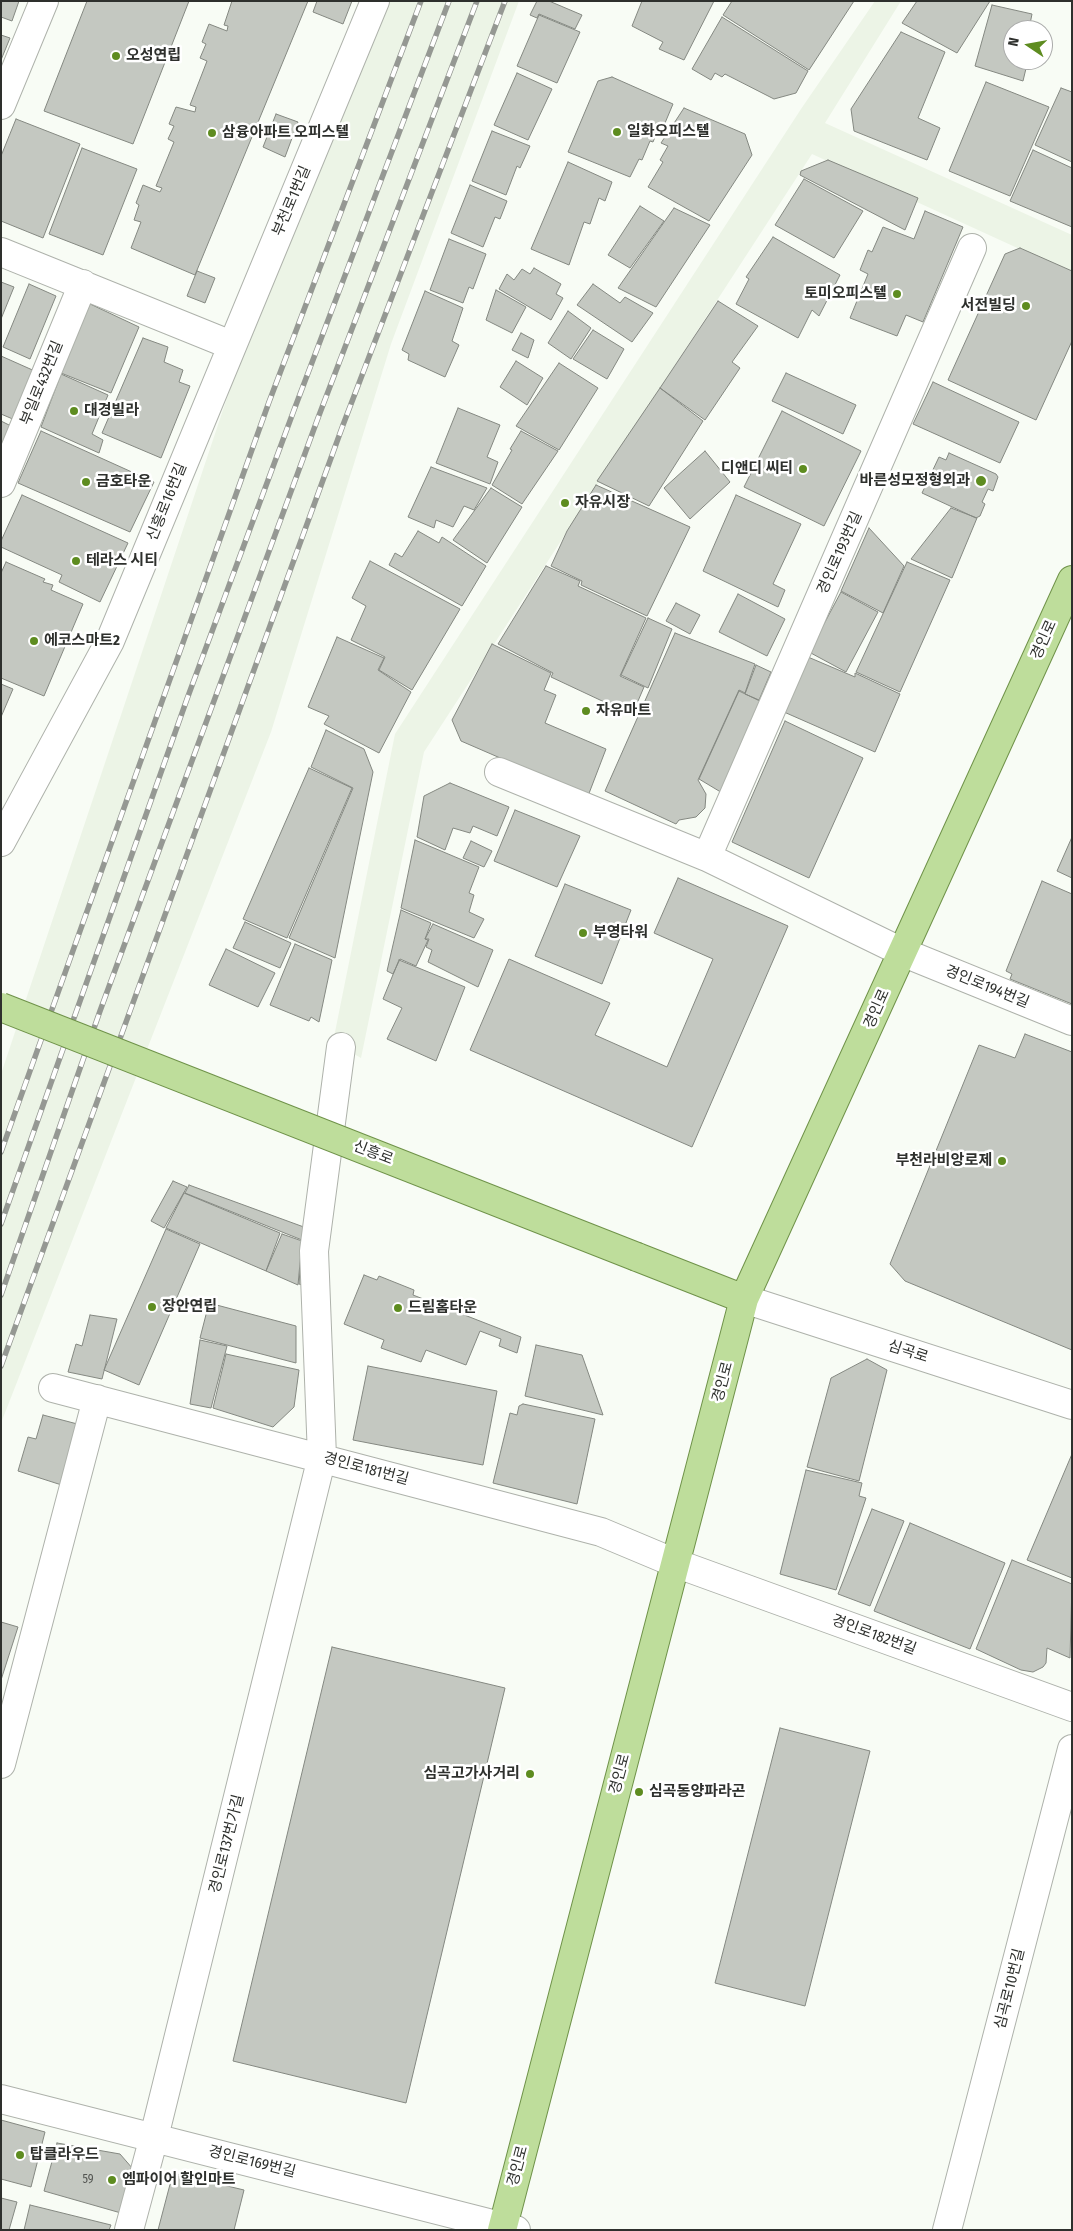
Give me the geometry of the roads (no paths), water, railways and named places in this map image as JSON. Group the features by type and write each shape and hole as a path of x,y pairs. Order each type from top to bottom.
{"main road":[{"name":"경인로","path":"507,2229 675,1563 744,1300 1072,580"},
{"name":"신흥로","path":"1,1007 744,1300"}],"street":[{"path":"1,105 44,1"},
{"name":"부천로1번길","path":"231,345 375,1"},
{"name":"경인로193번길","path":"707,857 972,248"},
{"path":"1,252 231,345"},
{"name":"부일로432번길","path":"1,482 83,284"},
{"name":"신흥로16번길","path":"1,842 110,642 231,345"},
{"path":"499,772 707,857 902,952"},
{"name":"경인로194번길","path":"902,952 1072,1021"},
{"name":"경인로137번가길","path":"129,2230 154,2137 322,1457 314,1251 341,1047"},
{"name":"심곡로","path":"744,1300 1072,1405"},
{"name":"경인로181번길","path":"53,1388 322,1457 601,1532 675,1563"},
{"path":"1,1764 97,1400"},
{"name":"경인로182번길","path":"675,1563 1072,1707"},
{"name":"심곡로10번길","path":"948,2230 1072,1749"},
{"name":"경인로169번길","path":"1,2099 507,2229"}],"railway":[{"path":"1,1152 269,402 421,1"},
{"path":"1,1224 187,699 449,1"},
{"path":"1,1295 100,1011 318,418 477,1"},
{"path":"1,1366 343,425 505,1"}],"place":[{"name":"오성연립","path":"116,56"},
{"name":"일화오피스텔","path":"617,132"},
{"name":"삼융아파트 오피스텔","path":"212,133"},
{"name":"토미오피스텔","path":"897,294"},
{"name":"서전빌딩","path":"1026,306"},
{"name":"대경빌라","path":"74,411"},
{"name":"디앤디 씨티","path":"803,469"},
{"name":"바른성모정형외과","path":"981,481"},
{"name":"금호타운","path":"86,482"},
{"name":"자유시장","path":"565,503"},
{"name":"테라스 시티","path":"76,561"},
{"name":"에코스마트2","path":"34,641"},
{"name":"자유마트","path":"586,711"},
{"name":"부영타워","path":"583,933"},
{"name":"부천라비앙로제","path":"1002,1161"},
{"name":"장안연립","path":"152,1307"},
{"name":"드림홈타운","path":"398,1308"},
{"name":"심곡고가사거리","path":"530,1774"},
{"name":"심곡동양파라곤","path":"639,1792"},
{"name":"탑클라우드","path":"20,2155"},
{"name":"엠파이어 할인마트","path":"112,2180"}]}
